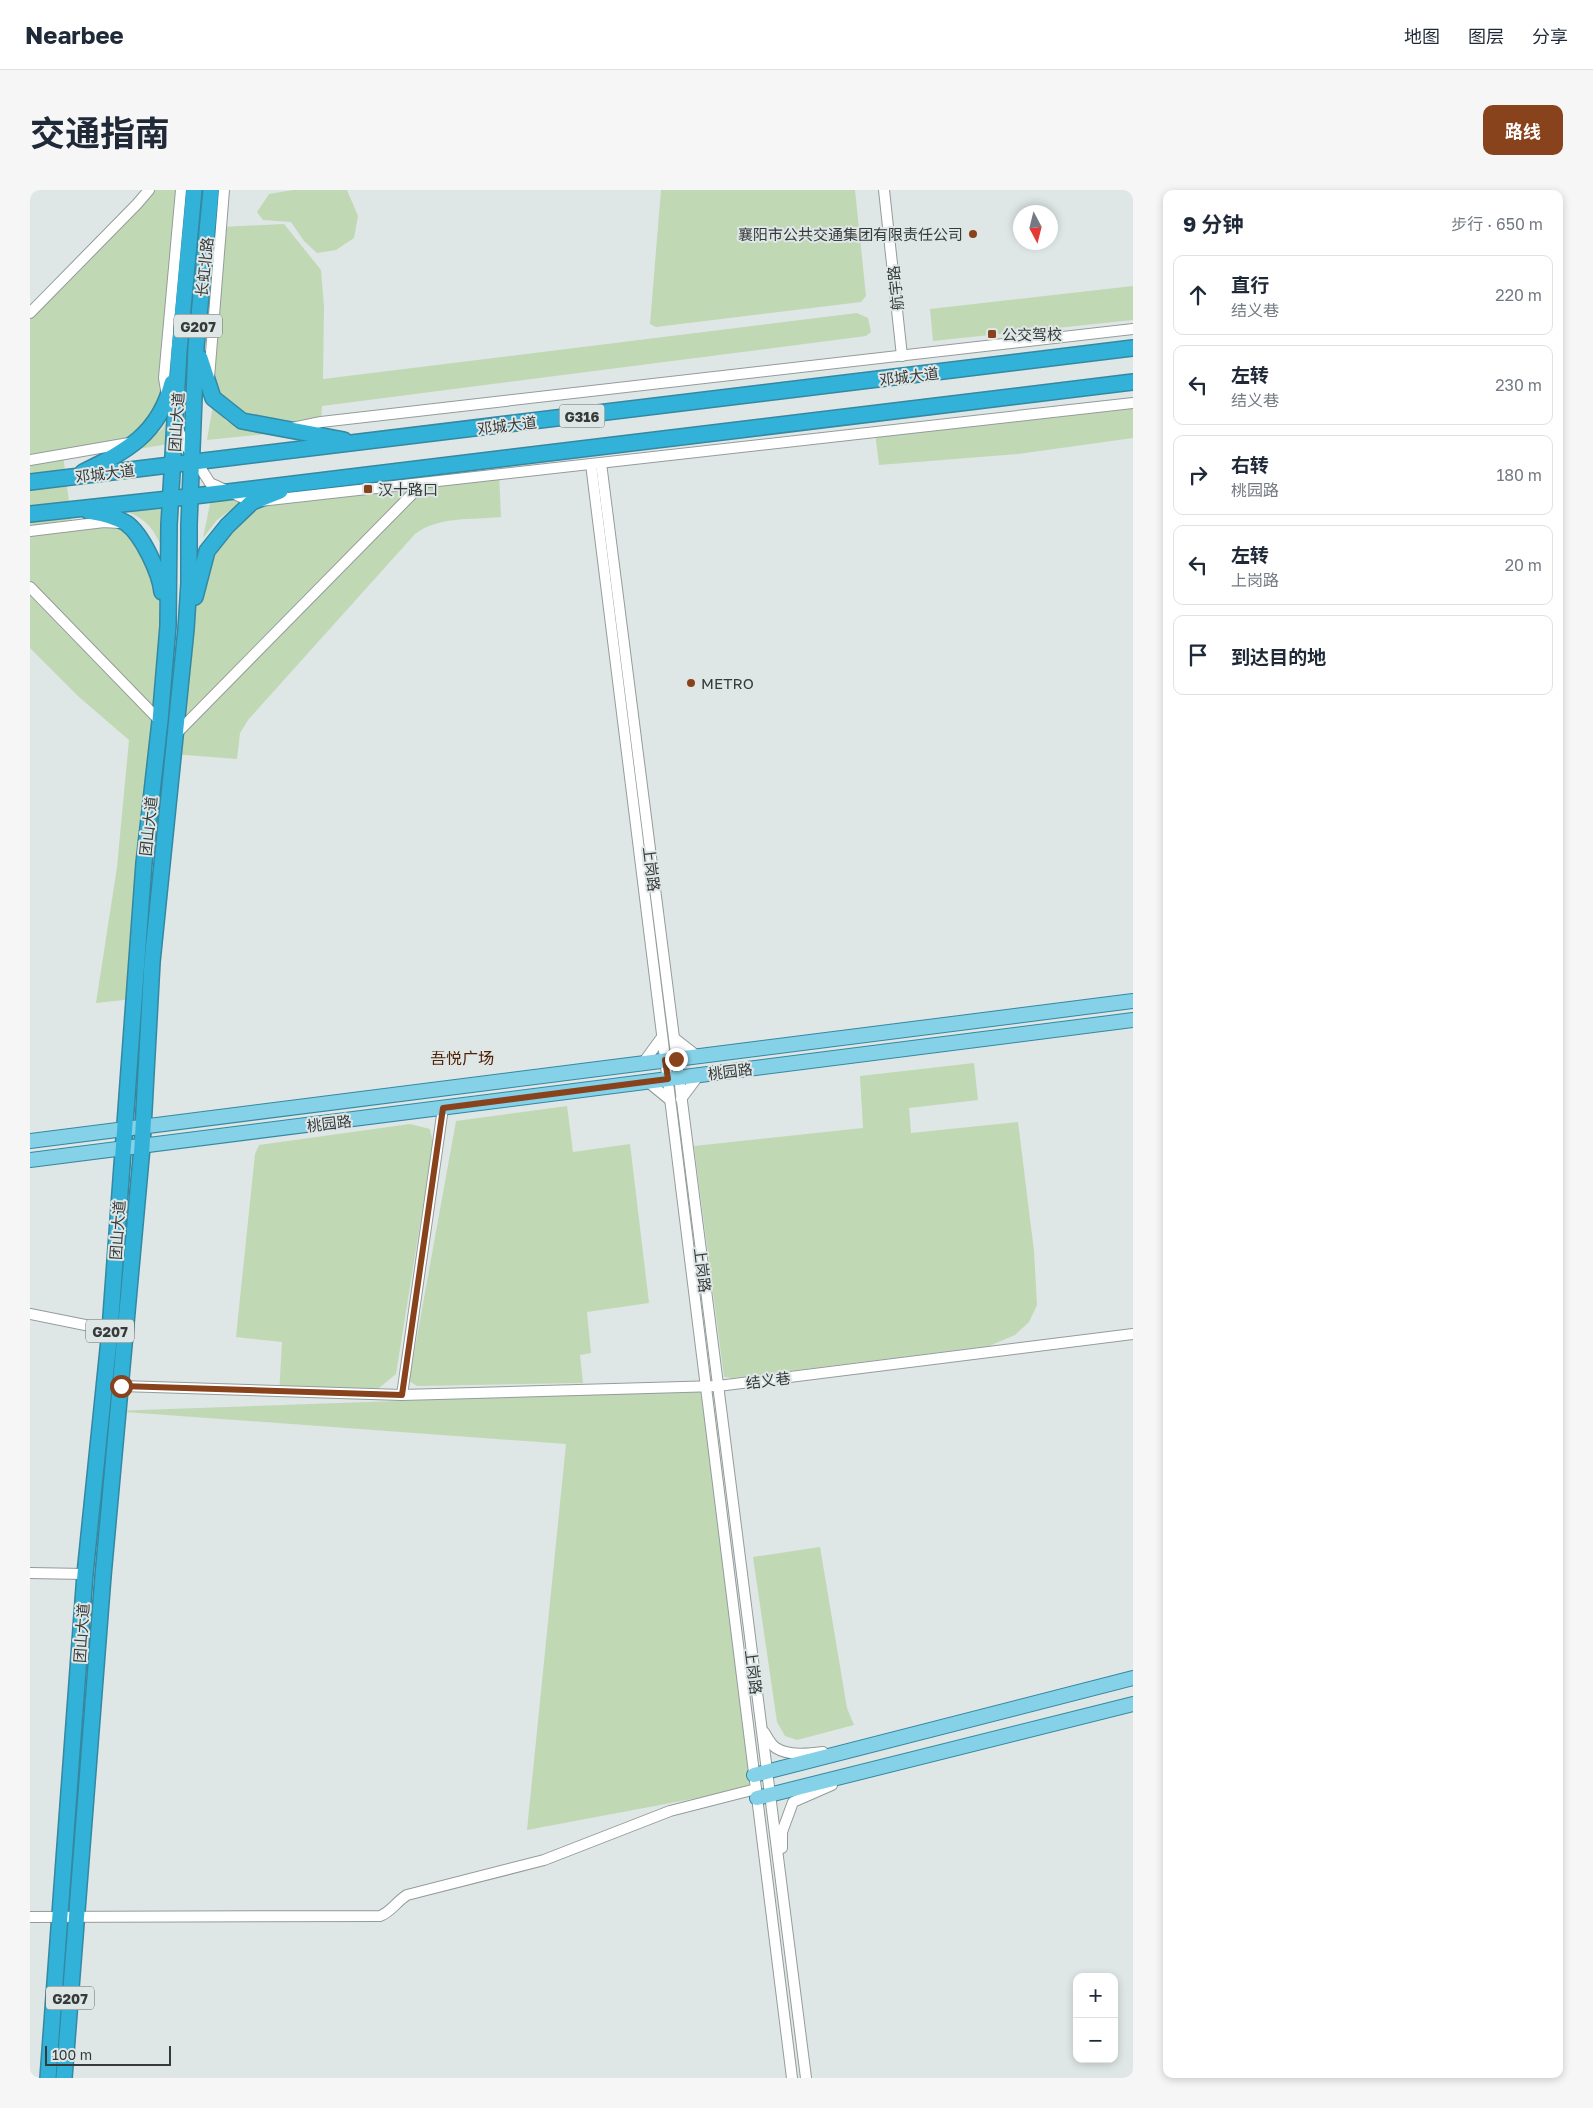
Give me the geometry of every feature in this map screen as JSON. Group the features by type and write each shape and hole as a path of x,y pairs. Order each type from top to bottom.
{"highway":[{"name":"长虹北路","path":"179,382 194,190"},
{"name":"长虹北路","path":"192,463 196,348 211,190"},
{"path":"196,348 213,398 242,421 360,443"},
{"name":"邓城大道","path":"30,482 1133,348"},
{"path":"72,477 113,458 137,440 156,422 167,401 180,351"},
{"name":"团山大道","path":"64,2078 68,1918 85,1574 110,1330 144,863 160,721 167,632 170,499 179,382"},
{"name":"G316","path":"30,514 170,499 1133,382"},
{"name":"团山大道","path":"48,2078 68,1918 121,1386 144,1125 152,962 190,583 192,463"},
{"path":"186,629 207,551 227,526 252,502 302,483"},
{"path":"74,509 102,514 127,524 150,553 161,583 167,632"}],"main road":[{"name":"桃园路","path":"30,1141 144,1125 1133,1001"},
{"name":"桃园路","path":"30,1160 1133,1020"},
{"path":"761,1786 871,1745 1133,1678"},
{"path":"761,1786 872,1770 1133,1704"}],"street":[{"path":"30,313 138,204 149,190"},
{"path":"181,190 164,378 167,401 183,441 210,483 252,502 1133,403"},
{"path":"208,384 224,190"},
{"name":"航宇路","path":"884,190 902,356"},
{"path":"283,430 331,421 1133,330"},
{"path":"30,460 109,447 137,440"},
{"name":"上岗路","path":"596,463 662,1037 671,1060"},
{"name":"上岗路","path":"596,463 674,1038 671,1060 673,1079 670,1100 706,1386 761,1786 792,2078"},
{"path":"175,735 423,483"},
{"path":"30,530 104,522 127,524"},
{"path":"30,587 160,721"},
{"path":"643,1063 662,1037"},
{"path":"674,1038 697,1056"},
{"path":"681,1099 699,1076"},
{"name":"上岗路","path":"673,1079 681,1099 762,1729 761,1786 784,1904 806,2078"},
{"path":"648,1082 670,1100"},
{"path":"402,1395 443,1108"},
{"path":"30,1314 110,1330"},
{"name":"结义巷","path":"121,1386 402,1395 718,1386 1133,1334"},
{"path":"30,1573 85,1574"},
{"path":"762,1729 774,1748 788,1753 808,1754 871,1745"},
{"path":"784,1904 782,1832 793,1802 818,1790 872,1770"},
{"path":"30,1917 380,1916 387,1914 397,1901 407,1894 544,1860 670,1811 761,1786"}],"green space":[{"path":"149,190 181,190 167,401 137,441 63,455 72,525 127,524 150,553 168,626 133,999 96,1003 117,867 129,740 79,697 30,648 30,313"},
{"path":"293,190 347,190 358,216 354,238 336,250 317,253 304,241 291,222 263,220 257,212 269,194"},
{"path":"661,190 855,190 866,296 861,302 656,327 650,324"},
{"path":"284,224 321,270 324,306 323,379 857,313 868,318 871,332 866,336 322,406 321,422 283,430 242,421 208,384 221,227"},
{"path":"1133,286 1133,320 933,341 930,309"},
{"path":"1133,403 1133,438 1018,454 879,465 875,432"},
{"path":"213,405 226,421 238,427 266,434 207,440"},
{"path":"173,411 168,444 139,449 162,429"},
{"path":"499,474 501,517 434,524 415,534 248,720 240,733 237,759 173,754 186,629 207,551 252,502"},
{"path":"252,494 217,520 203,538 211,499"},
{"path":"166,505 163,549 155,533 147,524 137,516 121,508"},
{"path":"974,1063 978,1100 909,1108 911,1133 1018,1122 1034,1251 1037,1305 1029,1322 1015,1335 989,1346 733,1378 724,1377 694,1146 863,1128 860,1076"},
{"path":"567,1106 573,1152 630,1144 649,1303 587,1312 591,1353 580,1355 583,1383 417,1386 409,1381 456,1121"},
{"path":"410,1124 430,1129 433,1143 396,1374 379,1388 279,1396 282,1342 236,1337 255,1154 259,1145"},
{"path":"712,1390 761,1786 527,1830 566,1444 111,1411"},
{"path":"820,1547 847,1708 854,1725 797,1740 785,1736 777,1722 753,1557"}],"place":[{"name":"襄阳市公共交通集团有限责任公司","path":"973,234"},
{"name":"公交驾校","path":"992,334"},
{"name":"汉十路口","path":"368,489"},
{"name":"METRO","path":"691,683"}],"district":[{"name":"吾悦广场","path":"462,1058"}],"route":[{"path":"121,1386 402,1395 443,1108 668,1079 665,1060 676,1059"}]}
